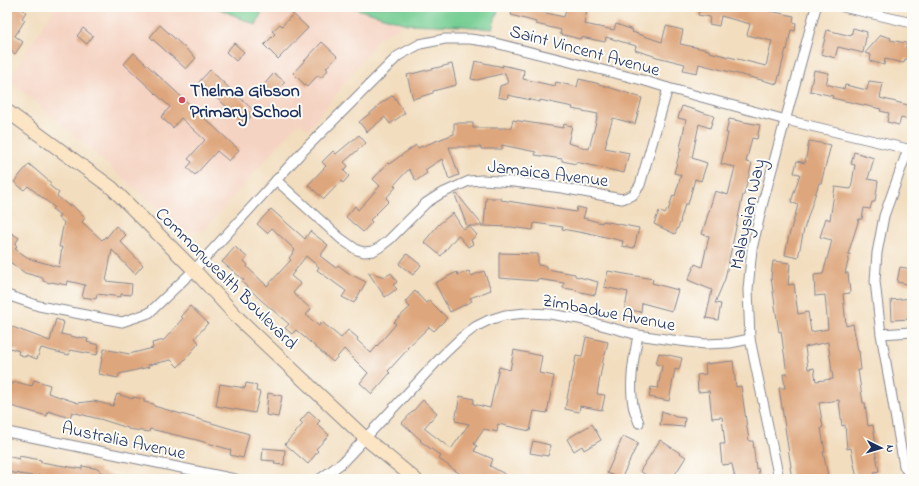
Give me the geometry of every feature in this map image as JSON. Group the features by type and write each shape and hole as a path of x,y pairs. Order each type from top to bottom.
{"street":[{"name":"Malaysian Way","path":"779,479 750,339 748,289 752,249 763,202 816,7"},
{"path":"843,7 912,23"},
{"name":"Saint Vincent Avenue","path":"7,295 39,306 122,322 149,313 194,270 306,148 398,56 420,44 445,39 470,39 491,42 642,80 786,120 910,150"},
{"name":"Jamaica Avenue","path":"276,180 340,238 356,250 364,252 373,251 389,240 426,203 440,194 469,181 482,180 514,182 562,188 622,199 633,195 640,185 668,88"},
{"name":"Commonwealth Boulevard","path":"7,111 112,188 194,270 239,319 365,438 415,479"},
{"path":"910,150 884,216 876,253 875,281 881,334 904,466 912,479"},
{"name":"Zimbadwe Avenue","path":"365,438 444,354 462,337 488,320 505,315 526,313 550,314 579,319 638,335 705,344 730,343 750,339"},
{"path":"881,334 912,332"},
{"path":"638,335 633,367 632,391 633,406 639,423"},
{"name":"Australia Avenue","path":"7,432 235,479"},
{"path":"320,479 342,463 365,438"}],"shaded area":[{"name":"Thelma Gibson Primary School","path":"55,7 350,7 407,24 380,37 308,130 299,122 203,231 184,231 9,79"}],"green space":[{"path":"215,7 264,7 256,25"},
{"path":"350,7 499,7 492,29 462,26 407,24"}],"building":[{"path":"12,7 19,7 26,12 22,18 25,20 15,36 23,42 15,54 7,49 7,15"},
{"path":"513,7 534,7 533,10 564,17 567,7 575,7 587,10 584,24 614,30 616,24 633,30 632,32 662,42 666,26 683,30 680,44 709,50 709,52 766,66 772,41 747,35 750,24 721,16 719,26 709,24 710,17 698,15 699,11 697,10 697,7 771,7 770,11 794,16 793,22 796,23 795,31 791,30 777,84 699,64 697,73 683,70 685,64 635,50 636,46 606,37 605,42 581,37 580,39 560,34 561,30 536,24 536,22 511,15"},
{"path":"293,14 308,28 278,59 264,45 275,34 272,31 280,24 282,26"},
{"path":"160,25 196,58 186,69 150,37"},
{"path":"83,28 93,36 87,44 77,36"},
{"path":"853,28 867,32 863,53 838,47 835,58 821,54 827,30 851,36"},
{"path":"881,35 891,38 890,40 906,43 906,48 912,49 912,60 905,59 904,63 885,59 884,65 870,61 871,55 865,53"},
{"path":"322,42 337,56 326,68 328,70 321,78 318,75 307,87 293,73"},
{"path":"234,43 244,52 236,61 226,52"},
{"path":"134,53 239,150 229,161 217,151 195,175 187,168 192,162 188,159 205,140 181,118 173,128 161,117 170,107 124,64"},
{"path":"475,61 524,70 523,79 555,86 556,82 577,87 579,79 642,98 635,124 613,118 606,140 605,148 629,153 624,173 576,162 576,164 562,161 562,159 535,155 536,152 502,145 502,149 481,149 481,147 449,147 459,175 449,179 442,159 425,170 427,173 416,181 409,169 394,185 396,187 386,198 389,201 370,220 372,222 363,232 346,217 355,206 358,210 380,186 373,179 388,163 389,164 416,145 418,148 454,134 454,123 473,123 473,128 511,128 513,120 563,128 564,124 572,126 568,143 589,149 598,114 572,109 573,107 540,100 540,102 508,95 507,99 498,97 500,86 508,83 505,73 477,80 471,79"},
{"path":"452,64 456,85 433,91 433,93 413,99 407,75"},
{"path":"210,70 255,112 245,123 199,82"},
{"path":"814,70 829,73 826,84 844,89 845,85 867,90 869,81 883,83 880,98 912,106 912,121 901,118 899,125 887,122 889,113 880,111 881,109 832,98 833,96 810,91"},
{"path":"274,73 285,82 273,95 263,86"},
{"path":"393,95 405,113 390,124 385,117 367,132 359,122 378,107 377,106"},
{"path":"682,106 714,116 710,128 699,124 692,158 707,163 701,181 695,179 688,204 685,204 681,221 675,234 654,224 659,211 665,214 667,210 668,211 673,195 675,196 681,175 674,173 681,148 686,120 678,118"},
{"path":"729,119 760,125 757,139 752,138 746,162 752,163 743,195 725,279 715,303 721,304 718,320 706,318 712,290 688,280 695,264 702,267 709,236 702,234 715,191 728,195 735,167 721,164 728,133 726,133"},
{"path":"359,135 366,143 344,162 348,166 344,171 349,176 343,183 341,181 324,199 308,185 326,166 322,162 333,151 336,154"},
{"path":"809,141 831,145 821,183 819,183 804,229 798,258 785,255 798,205 791,202 800,174 794,173 797,161 805,163"},
{"path":"854,152 874,158 868,179 878,181 875,202 872,202 870,209 864,208 862,219 859,219 848,254 850,254 845,273 848,273 850,293 843,294 846,326 853,324 859,351 861,370 858,370 863,403 865,403 868,426 873,425 876,445 874,445 879,471 874,472 876,479 857,479 851,448 847,449 845,425 842,426 839,400 819,403 823,427 821,428 825,452 823,452 828,476 814,479 792,479 779,388 785,388 783,374 787,374 771,277 773,261 790,263 788,285 794,284 798,314 808,312 811,332 828,329 825,295 815,296 814,275 823,274 832,240 820,237 826,218 830,220 835,187 851,189 855,165 851,164","holes":["828,342 833,379 816,381 814,368 808,369 805,347"]},
{"path":"29,164 51,183 49,185 59,193 57,196 69,206 72,205 85,218 82,222 102,240 106,236 106,238 116,226 126,235 120,241 143,265 135,274 112,250 106,281 132,284 131,295 121,294 121,297 97,294 96,299 82,297 85,285 68,281 67,285 43,281 43,278 25,273 7,260 7,230 19,238 15,244 17,246 15,249 30,259 59,267 62,247 59,247 64,222 58,218 60,215 52,209 54,207 28,186 24,190 14,182"},
{"path":"457,194 483,226 467,226 455,195"},
{"path":"486,198 501,198 501,200 576,212 577,207 586,209 583,218 602,223 603,221 639,228 634,248 622,246 623,241 584,232 562,229 563,227 534,223 533,230 511,227 484,226"},
{"path":"271,209 305,239 310,231 328,245 320,256 336,268 338,265 350,274 366,282 354,303 342,297 346,291 317,270 319,267 306,256 291,276 301,284 293,293 311,309 306,315 319,326 322,322 341,338 348,330 358,338 357,340 371,353 396,324 394,322 410,307 405,302 415,291 426,303 429,300 447,318 434,331 429,327 407,348 408,349 388,371 390,373 372,394 360,383 368,373 344,349 333,362 296,330 292,334 285,328 289,324 242,282 244,280 222,262 235,247 247,257 244,261 248,265 247,267 267,286 291,260 289,258 295,250 272,228 267,233 257,224"},
{"path":"453,213 463,229 469,226 477,235 471,240 473,244 468,247 458,235 441,256 424,242 439,224"},
{"path":"499,253 538,254 538,265 546,266 546,269 575,274 575,276 598,282 595,295 563,288 564,283 537,279 537,281 499,278"},
{"path":"407,254 421,265 413,275 399,264"},
{"path":"900,267 912,269 912,285 897,282"},
{"path":"469,271 471,276 484,271 491,290 470,298 472,301 450,312 435,283 457,272 458,275"},
{"path":"608,271 653,279 652,283 678,290 672,311 642,303 641,312 625,309 628,292 604,287"},
{"path":"368,272 385,277 391,273 397,282 393,285 397,289 385,297"},
{"path":"912,298 912,319 892,320 891,300"},
{"path":"190,306 208,323 195,338 199,343 178,367 171,360 119,374 118,378 99,374 104,349 129,354 153,348 152,343 164,340 183,318 181,316"},
{"path":"56,319 64,322 61,334 88,339 87,342 99,345 97,355 70,350 69,355 41,348 37,359 18,354 19,351 7,347 7,325 50,341"},
{"path":"586,337 608,342 604,355 597,394 605,395 602,410 580,406 579,412 565,409 576,356 582,357"},
{"path":"514,350 542,356 539,373 554,376 547,413 534,411 530,431 498,424 497,432 484,429 474,444 477,446 474,451 493,459 490,466 514,479 467,479 439,459 441,456 420,441 421,440 402,423 423,400 437,413 424,428 451,449 469,424 455,421 460,396 474,399 473,404 490,408 499,367 510,370"},
{"path":"659,353 682,358 679,370 675,369 669,401 649,397 651,387 658,388 662,366 656,364"},
{"path":"733,361 736,387 741,386 749,441 753,441 756,469 758,468 760,479 735,479 732,464 722,465 720,444 725,444 722,417 712,418 709,391 698,392 697,375 706,374 705,364"},
{"path":"34,380 50,385 48,393 78,403 94,401 113,406 117,394 133,399 133,397 144,399 144,402 154,404 154,406 249,434 243,458 230,455 231,450 150,429 149,432 128,429 100,419 72,412 70,418 48,411 47,416 7,405 8,386 16,382 32,386"},
{"path":"246,383 257,385 256,391 260,392 255,413 216,406 220,384 245,388"},
{"path":"268,393 282,396 278,417 266,415"},
{"path":"309,411 320,421 317,424 329,435 316,449 318,451 308,464 285,444 303,424 300,421"},
{"path":"662,411 676,417 685,418 684,427 660,425"},
{"path":"592,424 601,440 584,450 582,446 574,451 567,439"},
{"path":"623,436 638,443 621,479 607,473"},
{"path":"660,440 686,457 672,479 652,479 640,471"},
{"path":"533,441 550,445 548,456 530,453"},
{"path":"263,448 285,450 284,465 274,464 275,461 262,460"},
{"path":"7,456 19,459 19,456 41,460 41,462 82,469 82,466 100,469 100,472 116,476 116,479 62,479 7,472"}],"place":[{"name":"Thelma Gibson Primary School","path":"182,100"}]}
